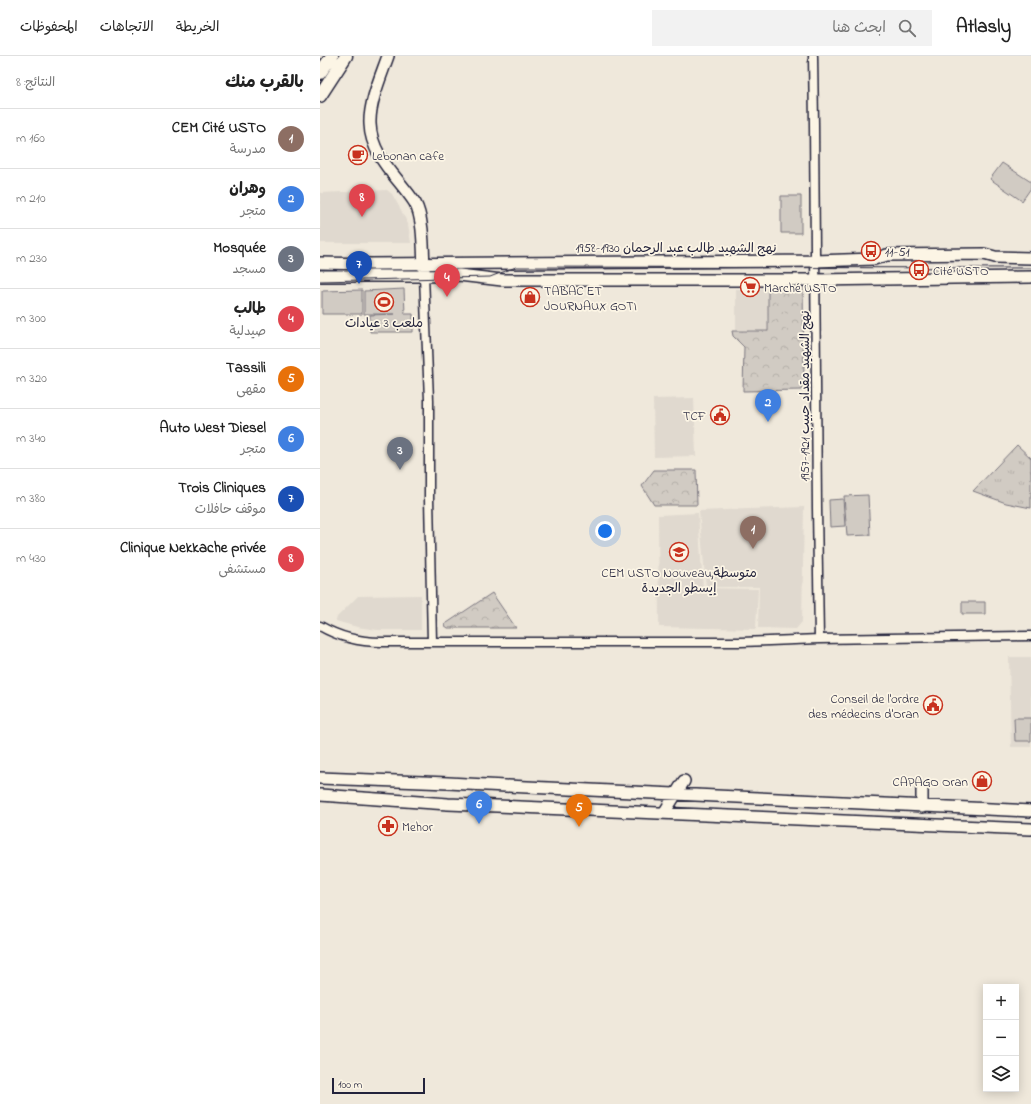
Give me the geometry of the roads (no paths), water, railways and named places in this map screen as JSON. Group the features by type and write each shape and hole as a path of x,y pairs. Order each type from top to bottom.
{"highway":[{"path":"320,73 332,56"},
{"path":"320,96 346,56"}],"main road":[{"path":"388,56 372,107 370,126 378,153 415,204 420,217 424,276"},
{"name":"نهج الشهيد طالب عبد الرحمان 1930-1958","path":"320,263 815,261 874,259 887,255 984,254 995,257 1031,258"},
{"path":"320,276 459,275 502,280 815,280 1031,277"},
{"path":"320,778 1031,812"},
{"path":"664,813 684,781"},
{"path":"922,788 922,807"},
{"path":"320,795 448,804 1031,829"}],"street":[{"name":"نهج الشهيد مقداد حبيب 1921-1957","path":"813,56 819,639"},
{"path":"424,276 429,400 429,498 432,642"},
{"path":"320,626 347,638 372,642 741,642 819,639 1031,636"}],"tram line":[{"path":"320,281 490,277 516,267 1031,268"}],"place":[{"name":"Lebonan cafe","path":"358,155"},
{"name":"Clinique Nekkache privée","path":"362,217"},
{"name":"11-51","path":"871,251"},
{"name":"Cité USTO","path":"919,270"},
{"name":"Trois Cliniques","path":"359,284"},
{"name":"Marché USTO","path":"750,287"},
{"name":"طالب","path":"447,297"},
{"name":"TABAC ET JOURNAUX GOTI","path":"530,297"},
{"name":"ملعب 3 عيادات","path":"384,302"},
{"name":"TCF","path":"720,415"},
{"name":"وهران","path":"768,422"},
{"name":"Mosquée","path":"400,470"},
{"name":"CEM Cité USTO","path":"753,549"},
{"name":"CEM USTO Nouveau;متوسطة إيسطو الجديدة","path":"679,552"},
{"name":"Conseil de l'ordre des médecins d'Oran","path":"933,705"},
{"name":"CAPAGO Oran","path":"982,781"},
{"name":"Auto West Diesel","path":"479,824"},
{"name":"Mehor","path":"388,826"},
{"name":"Tassili","path":"579,827"}]}
